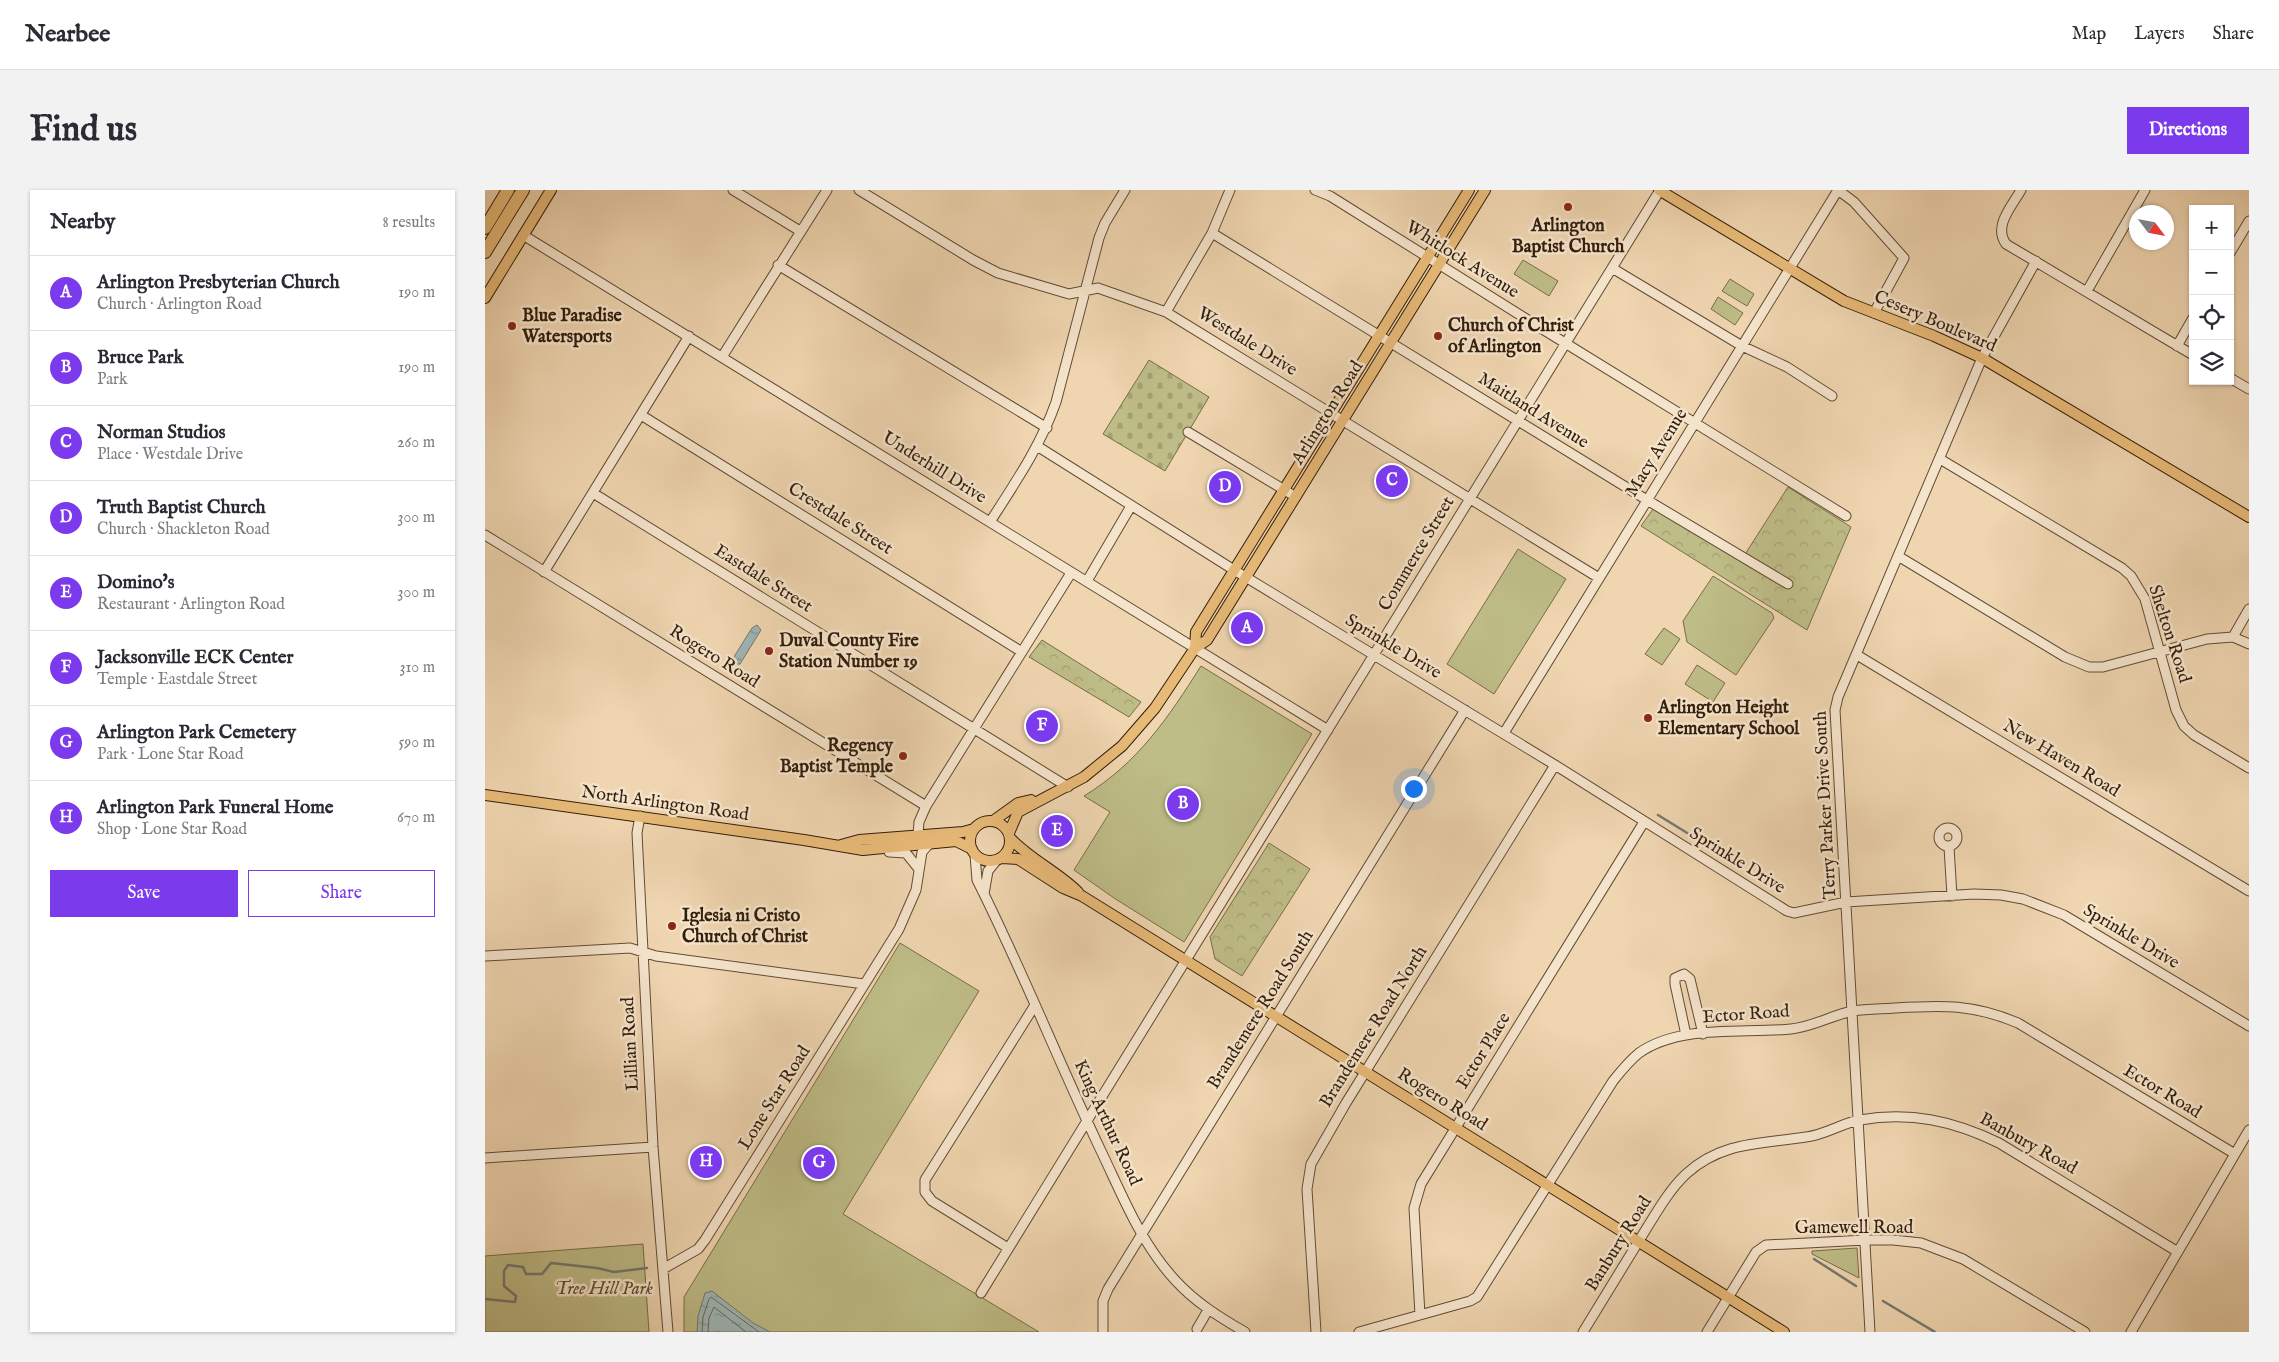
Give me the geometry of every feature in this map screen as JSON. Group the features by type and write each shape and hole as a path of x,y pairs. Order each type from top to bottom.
{"highway":[{"path":"485,228 508,190"},
{"path":"485,252 523,190"},
{"path":"502,224 531,190"}],"main road":[{"path":"485,298 551,190"},
{"name":"Arlington Road","path":"1195,648 1196,632 1469,190"},
{"name":"Arlington Road","path":"1010,836 1018,812 1068,787 1103,763 1145,722 1195,648 1207,640 1485,190"},
{"name":"Cesery Boulevard","path":"1660,190 1844,301 1934,336 1982,358 2249,517"},
{"name":"North Arlington Road","path":"485,795 640,816 852,849 863,850 956,841 973,852"},
{"name":"Arlington Road","path":"993,821 1026,800 1039,801"},
{"path":"993,821 1004,826 1010,836 1010,848 999,860 983,860 973,852 971,836 974,829 981,823 993,821"},
{"name":"North Arlington Road","path":"840,846 859,840 974,829"},
{"name":"Rogero Road","path":"1010,836 1021,850 1067,881 1082,896"},
{"name":"Rogero Road","path":"999,860 1018,859 1063,888 1082,896 1784,1332"}],"street":[{"path":"733,190 799,231"},
{"path":"722,357 799,231 827,190"},
{"name":"Westdale Drive","path":"859,190 973,260 998,273 1069,294 1098,288 1166,312 1599,578"},
{"path":"990,522 1047,428 1057,402 1102,231 1125,190"},
{"path":"1166,312 1212,233 1230,190"},
{"name":"Whitlock Avenue","path":"1315,190 1330,196 1427,258 1846,516"},
{"name":"Commerce Street","path":"981,1294 1660,190"},
{"path":"1838,190 1854,202 1904,258 1874,313"},
{"name":"Macy Avenue","path":"1504,733 1838,190"},
{"path":"2021,190 2001,224 2001,236 2006,244 2189,353"},
{"path":"2087,291 2145,190"},
{"path":"2232,250 2249,221"},
{"name":"Maitland Avenue","path":"1212,233 1517,421 1788,584"},
{"name":"Underhill Drive","path":"523,235 1328,730"},
{"name":"Terry Parker Drive South","path":"1870,1332 1835,710 1838,697 1982,358 2036,261"},
{"path":"778,265 1047,428"},
{"path":"1613,268 1742,346 1787,366 1833,396"},
{"path":"2177,346 2189,325"},
{"path":"544,572 689,336"},
{"path":"2234,380 2249,389"},
{"name":"Crestdale Street","path":"641,415 1022,652"},
{"path":"1188,432 1296,497"},
{"name":"Sprinkle Drive","path":"1037,446 1234,570 1504,733 1787,911 1795,913 1846,902 1952,896 2001,895 2023,899 2043,905 2064,915 2249,1026"},
{"name":"Shelton Road","path":"1940,459 2122,568 2131,576 2145,599 2176,710 2184,726 2194,735 2249,768"},
{"name":"Eastdale Street","path":"593,493 1068,787"},
{"path":"1087,581 1131,506"},
{"name":"Rogero Road","path":"485,535 926,806"},
{"path":"1898,556 2076,664 2089,667 2103,667 2207,639 2233,638 2249,644"},
{"path":"918,835 919,822 926,806 1071,573"},
{"path":"2233,638 2249,609"},
{"name":"New Haven Road","path":"1857,655 2249,891"},
{"name":"Brandemere Road South","path":"1103,1332 1103,1301 1108,1289 1465,710"},
{"name":"Brandemere Road North","path":"1316,1332 1307,1190 1309,1172 1320,1147 1365,1072 1555,765"},
{"name":"Lillian Road","path":"640,816 637,833 643,952 653,1147 663,1269"},
{"name":"Ector Place","path":"1420,1315 1414,1208 1416,1196 1644,822"},
{"name":"Lone Star Road","path":"663,1269 698,1249 705,1240 865,984 909,909 916,890 922,852 929,844"},
{"path":"1949,847 1952,896"},
{"path":"852,849 862,854 897,851 906,853 918,868"},
{"name":"King Arthur Road","path":"973,852 977,880 1087,1122 1141,1235 1175,1280 1208,1310 1245,1332"},
{"path":"984,894 988,871 999,860"},
{"path":"485,956 630,948 656,956 865,984"},
{"path":"1686,1035 1675,984 1675,978 1684,974 1690,979 1703,1034"},
{"path":"1008,1248 932,1201 925,1192 925,1180 1035,1005"},
{"name":"Ector Road","path":"1359,1332 1470,1302 1477,1297 1613,1081 1626,1065 1640,1053 1655,1044 1686,1035 1792,1029 1853,1011 1932,1006 1965,1007 1992,1012 2018,1023 2235,1154"},
{"name":"Banbury Road","path":"1583,1332 1667,1197 1687,1174 1704,1160 1742,1145 1809,1137 1859,1120 1897,1117 1923,1118 1952,1123 1977,1132 1999,1143 2178,1252"},
{"path":"2131,1332 2249,1130"},
{"path":"485,1158 653,1147"},
{"name":"Gamewell Road","path":"1707,1332 1756,1252 1766,1245 1893,1240 1921,1244 1963,1259 2085,1332"},
{"path":"663,1269 668,1332"},
{"path":"1197,1329 1208,1310"}],"green space":[{"path":"1523,260 1558,281 1549,296 1514,274"},
{"path":"1730,279 1754,294 1747,306 1722,291"},
{"path":"1718,297 1743,313 1735,325 1711,309"},
{"path":"1149,360 1209,397 1165,471 1103,434"},
{"path":"1788,487 1851,527 1807,630 1641,526 1653,509 1742,559"},
{"path":"1518,549 1566,579 1494,694 1447,664"},
{"path":"1713,576 1772,613 1774,618 1736,675 1687,642 1683,621"},
{"path":"1664,628 1680,639 1662,665 1645,654"},
{"path":"1042,640 1141,702 1129,717 1029,657"},
{"path":"1697,665 1725,683 1713,702 1685,684"},
{"path":"1201,666 1312,734 1184,942 1114,898 1074,870 1110,812 1084,796 1103,783 1136,754 1164,721"},
{"path":"1269,843 1310,869 1242,976 1215,959 1210,937"},
{"path":"900,943 979,991 843,1214 1039,1332 684,1332 684,1297"},
{"name":"Tree Hill Park","path":"643,1244 649,1332 485,1332 485,1256"},
{"path":"1857,1248 1859,1278 1812,1254 1812,1251"}],"water":[{"path":"757,625 761,630 740,664 732,664 732,660 752,628"},
{"path":"712,1291 753,1323 770,1332 697,1332 698,1316 705,1293"}],"waterway":[{"path":"1658,815 1736,863"},
{"path":"1814,1259 1856,1286"},
{"path":"485,1299 515,1302 516,1296 504,1286 504,1271 508,1265 523,1267 526,1274 542,1274 551,1263 597,1268 614,1272 647,1268"},
{"path":"1883,1301 1935,1332"}],"place":[{"name":"Arlington Baptist Church","path":"1568,207"},
{"name":"Blue Paradise Watersports","path":"512,326"},
{"name":"Church of Christ of Arlington","path":"1438,336"},
{"name":"Norman Studios","path":"1392,481"},
{"name":"Truth Baptist Church","path":"1225,487"},
{"name":"Arlington Presbyterian Church","path":"1247,628"},
{"name":"Duval County Fire Station Number 19","path":"769,651"},
{"name":"Arlington Height Elementary School","path":"1648,718"},
{"name":"Jacksonville ECK Center","path":"1042,726"},
{"name":"Regency Baptist Temple","path":"903,756"},
{"name":"Bruce Park","path":"1183,804"},
{"name":"Domino's","path":"1057,831"},
{"name":"Iglesia ni Cristo Church of Christ","path":"672,926"},
{"name":"Arlington Park Funeral Home","path":"706,1162"},
{"name":"Arlington Park Cemetery","path":"819,1163"}]}
